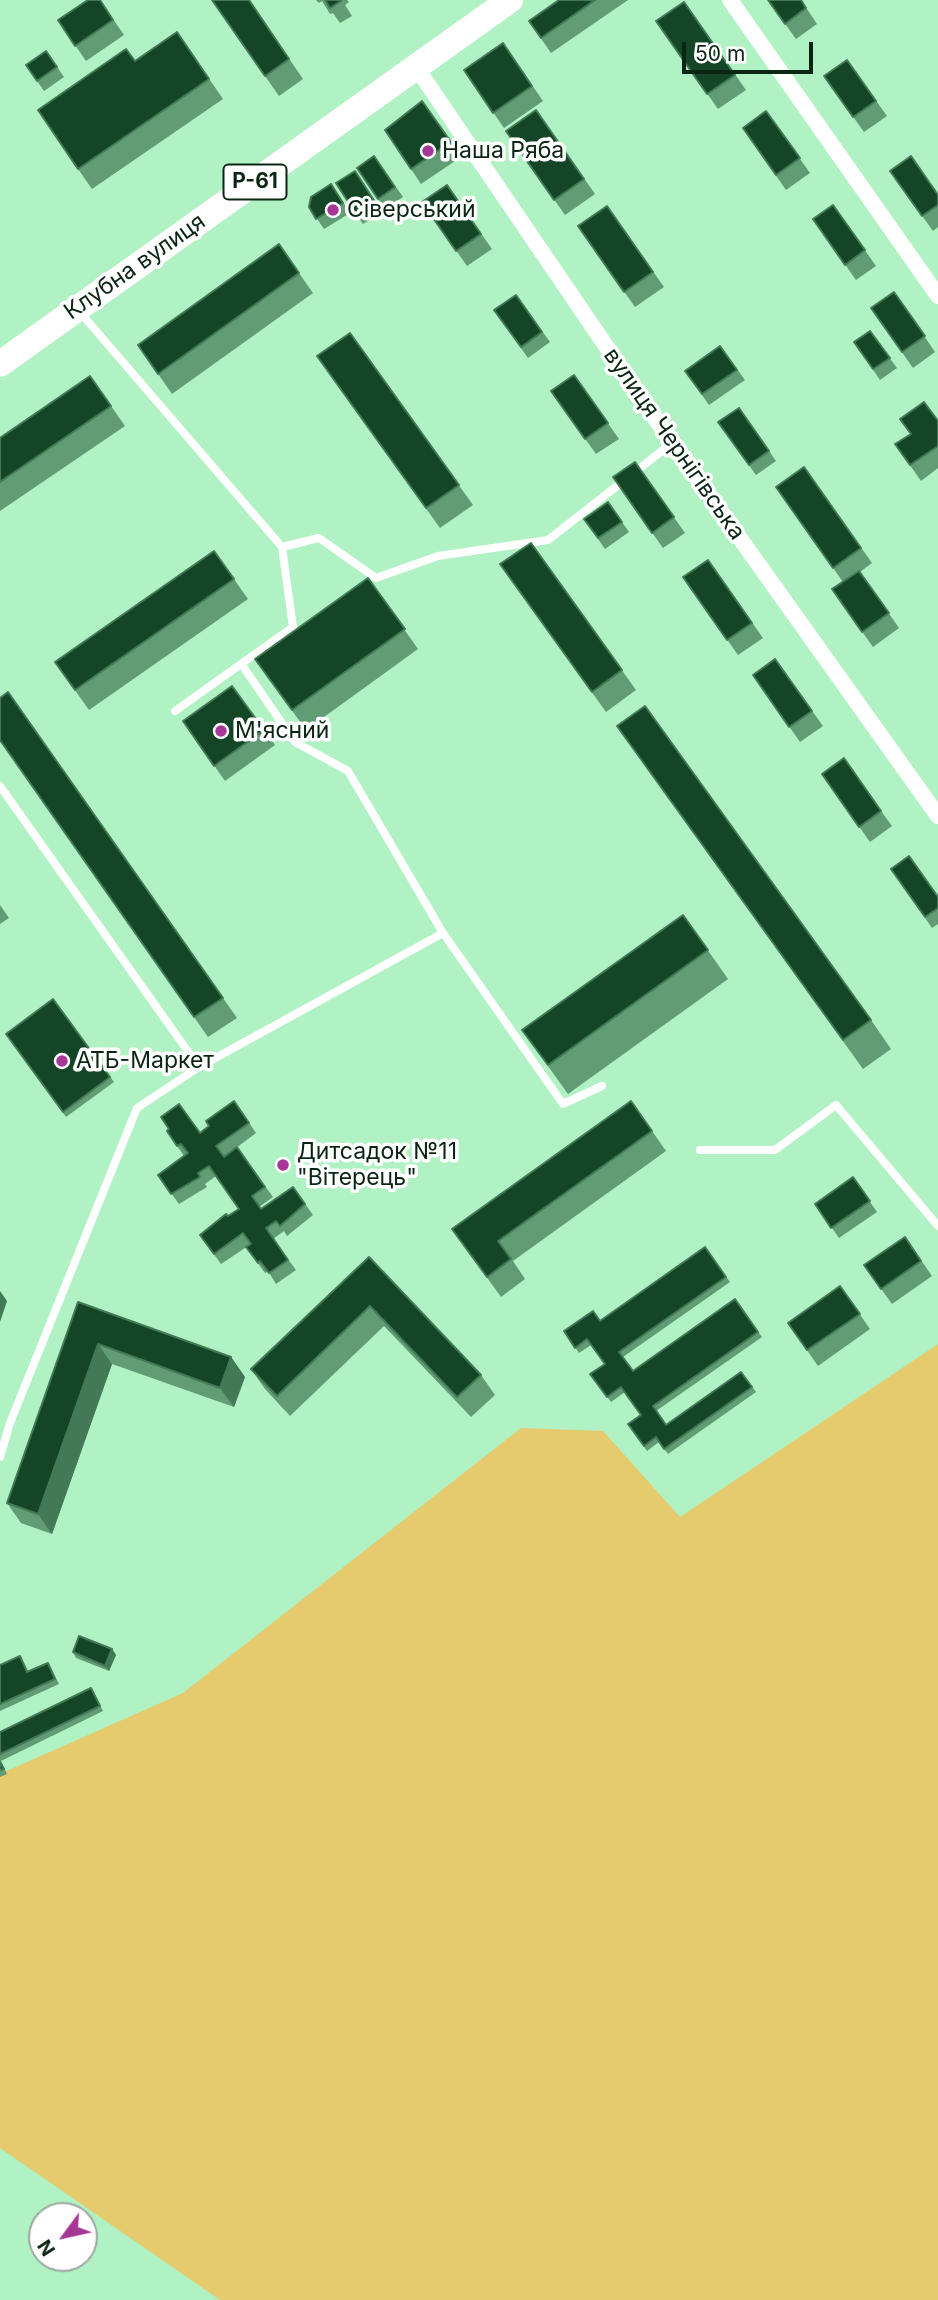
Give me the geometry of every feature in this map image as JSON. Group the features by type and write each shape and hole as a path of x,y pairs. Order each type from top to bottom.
{"main road":[{"name":"Клубна вулиця","path":"0,363 510,0"}],"street":[{"path":"730,0 938,296"},
{"name":"вулиця Чернігівська","path":"416,67 672,443 938,816"}],"lane":[{"path":"77,309 282,547 293,627 175,711"},
{"path":"282,547 319,538 376,578 439,556 548,540 672,443"},
{"path":"242,665 295,742 348,771 443,933 563,1104 602,1086"},
{"path":"0,786 199,1067"},
{"path":"0,1457 10,1423 137,1108 199,1067 443,933"},
{"path":"700,1150 775,1150 836,1105 938,1226"}],"shaded area":[{"path":"938,1344 938,2300 220,2300 98,2216 98,2202 78,2202 0,2148 0,1774 183,1693 521,1428 603,1431 680,1517"}],"building":[{"path":"88,0 100,0 113,20 75,46 58,20"},
{"path":"212,0 249,0 289,59 265,76"},
{"path":"325,0 341,0 341,1 330,8"},
{"path":"559,0 595,0 541,38 529,21"},
{"path":"768,0 801,0 806,8 785,24"},
{"path":"684,2 735,75 707,94 656,21"},
{"path":"177,32 209,79 78,169 38,110 126,49 135,61"},
{"path":"503,43 532,86 493,113 464,70"},
{"path":"46,51 57,67 37,81 26,65"},
{"path":"847,60 876,101 853,117 824,76"},
{"name":"Наша Ряба","path":"422,101 451,142 411,169 385,130"},
{"path":"536,110 584,179 554,200 506,131"},
{"path":"766,111 800,158 776,175 743,128"},
{"path":"374,156 395,187 378,199 357,168"},
{"path":"911,156 938,195 938,205 922,216 890,171"},
{"path":"355,171 375,202 356,214 336,183"},
{"path":"331,184 343,203 316,219 309,207 311,197"},
{"path":"447,185 481,234 456,251 422,202"},
{"path":"833,205 865,250 845,265 813,219"},
{"path":"607,206 653,272 624,292 578,226"},
{"path":"279,244 299,273 158,374 138,345"},
{"path":"894,292 925,336 902,352 871,308"},
{"path":"516,295 542,332 521,347 494,310"},
{"path":"870,331 890,358 873,369 854,342"},
{"path":"350,333 459,485 426,508 317,356"},
{"path":"720,346 737,370 702,394 685,371"},
{"path":"574,375 608,423 585,439 551,391"},
{"path":"90,376 111,406 0,482 0,438"},
{"path":"924,402 938,421 938,446 910,465 895,444 911,434 900,419"},
{"path":"739,408 769,451 749,465 718,422"},
{"path":"635,462 674,517 652,533 613,477"},
{"path":"804,467 861,548 833,568 776,487"},
{"path":"608,502 622,522 598,538 584,519"},
{"path":"531,543 622,670 592,692 500,564"},
{"path":"214,551 234,579 75,690 55,662"},
{"path":"708,560 752,623 727,640 683,577"},
{"path":"859,571 889,613 862,632 832,589"},
{"path":"368,578 405,629 292,710 255,659"},
{"path":"775,659 812,711 789,727 753,675"},
{"path":"232,686 264,730 214,766 183,721"},
{"path":"8,692 223,998 194,1017 0,740 0,698"},
{"path":"645,706 871,1020 843,1040 617,726"},
{"path":"844,758 881,811 859,827 822,774"},
{"path":"909,856 938,897 938,908 925,917 891,869"},
{"path":"683,915 708,950 548,1065 522,1030"},
{"name":"АТБ-Маркет","path":"53,999 110,1077 63,1112 6,1034"},
{"path":"234,1101 249,1123 216,1146 224,1157 237,1147 265,1187 252,1196 261,1209 293,1187 305,1204 280,1226 276,1221 266,1228 288,1260 269,1273 246,1247 251,1244 243,1233 214,1254 200,1235 226,1214 228,1216 239,1209 209,1166 198,1173 200,1177 171,1194 158,1175 188,1153 181,1144 177,1146 161,1117 179,1104 200,1133 209,1126 206,1121"},
{"path":"631,1101 652,1131 498,1241 511,1259 487,1277 452,1229"},
{"path":"853,1177 870,1201 831,1228 815,1204"},
{"path":"905,1237 921,1261 881,1289 864,1265"},
{"path":"705,1247 726,1277 619,1352 633,1371 735,1299 758,1332 653,1406 666,1425 741,1372 752,1387 664,1449 656,1437 644,1446 628,1424 641,1415 621,1387 607,1397 590,1374 605,1364 587,1339 575,1348 564,1331 593,1311 600,1321"},
{"path":"369,1257 481,1375 457,1397 370,1306 277,1396 251,1369"},
{"path":"840,1286 860,1314 807,1350 788,1323"},
{"path":"78,1302 231,1357 220,1388 98,1344 38,1514 7,1503"},
{"path":"79,1636 112,1649 105,1666 73,1652"},
{"path":"20,1656 27,1672 48,1663 55,1679 0,1704 0,1665"},
{"path":"91,1688 100,1706 0,1754 0,1732"}],"place":[{"name":"Наша Ряба","path":"428,151"},
{"name":"Сіверський","path":"333,210"},
{"name":"М'ясний","path":"221,731"},
{"name":"АТБ-Маркет","path":"62,1061"},
{"name":"Дитсадок №11 \"Вітерець\"","path":"283,1165"}]}
